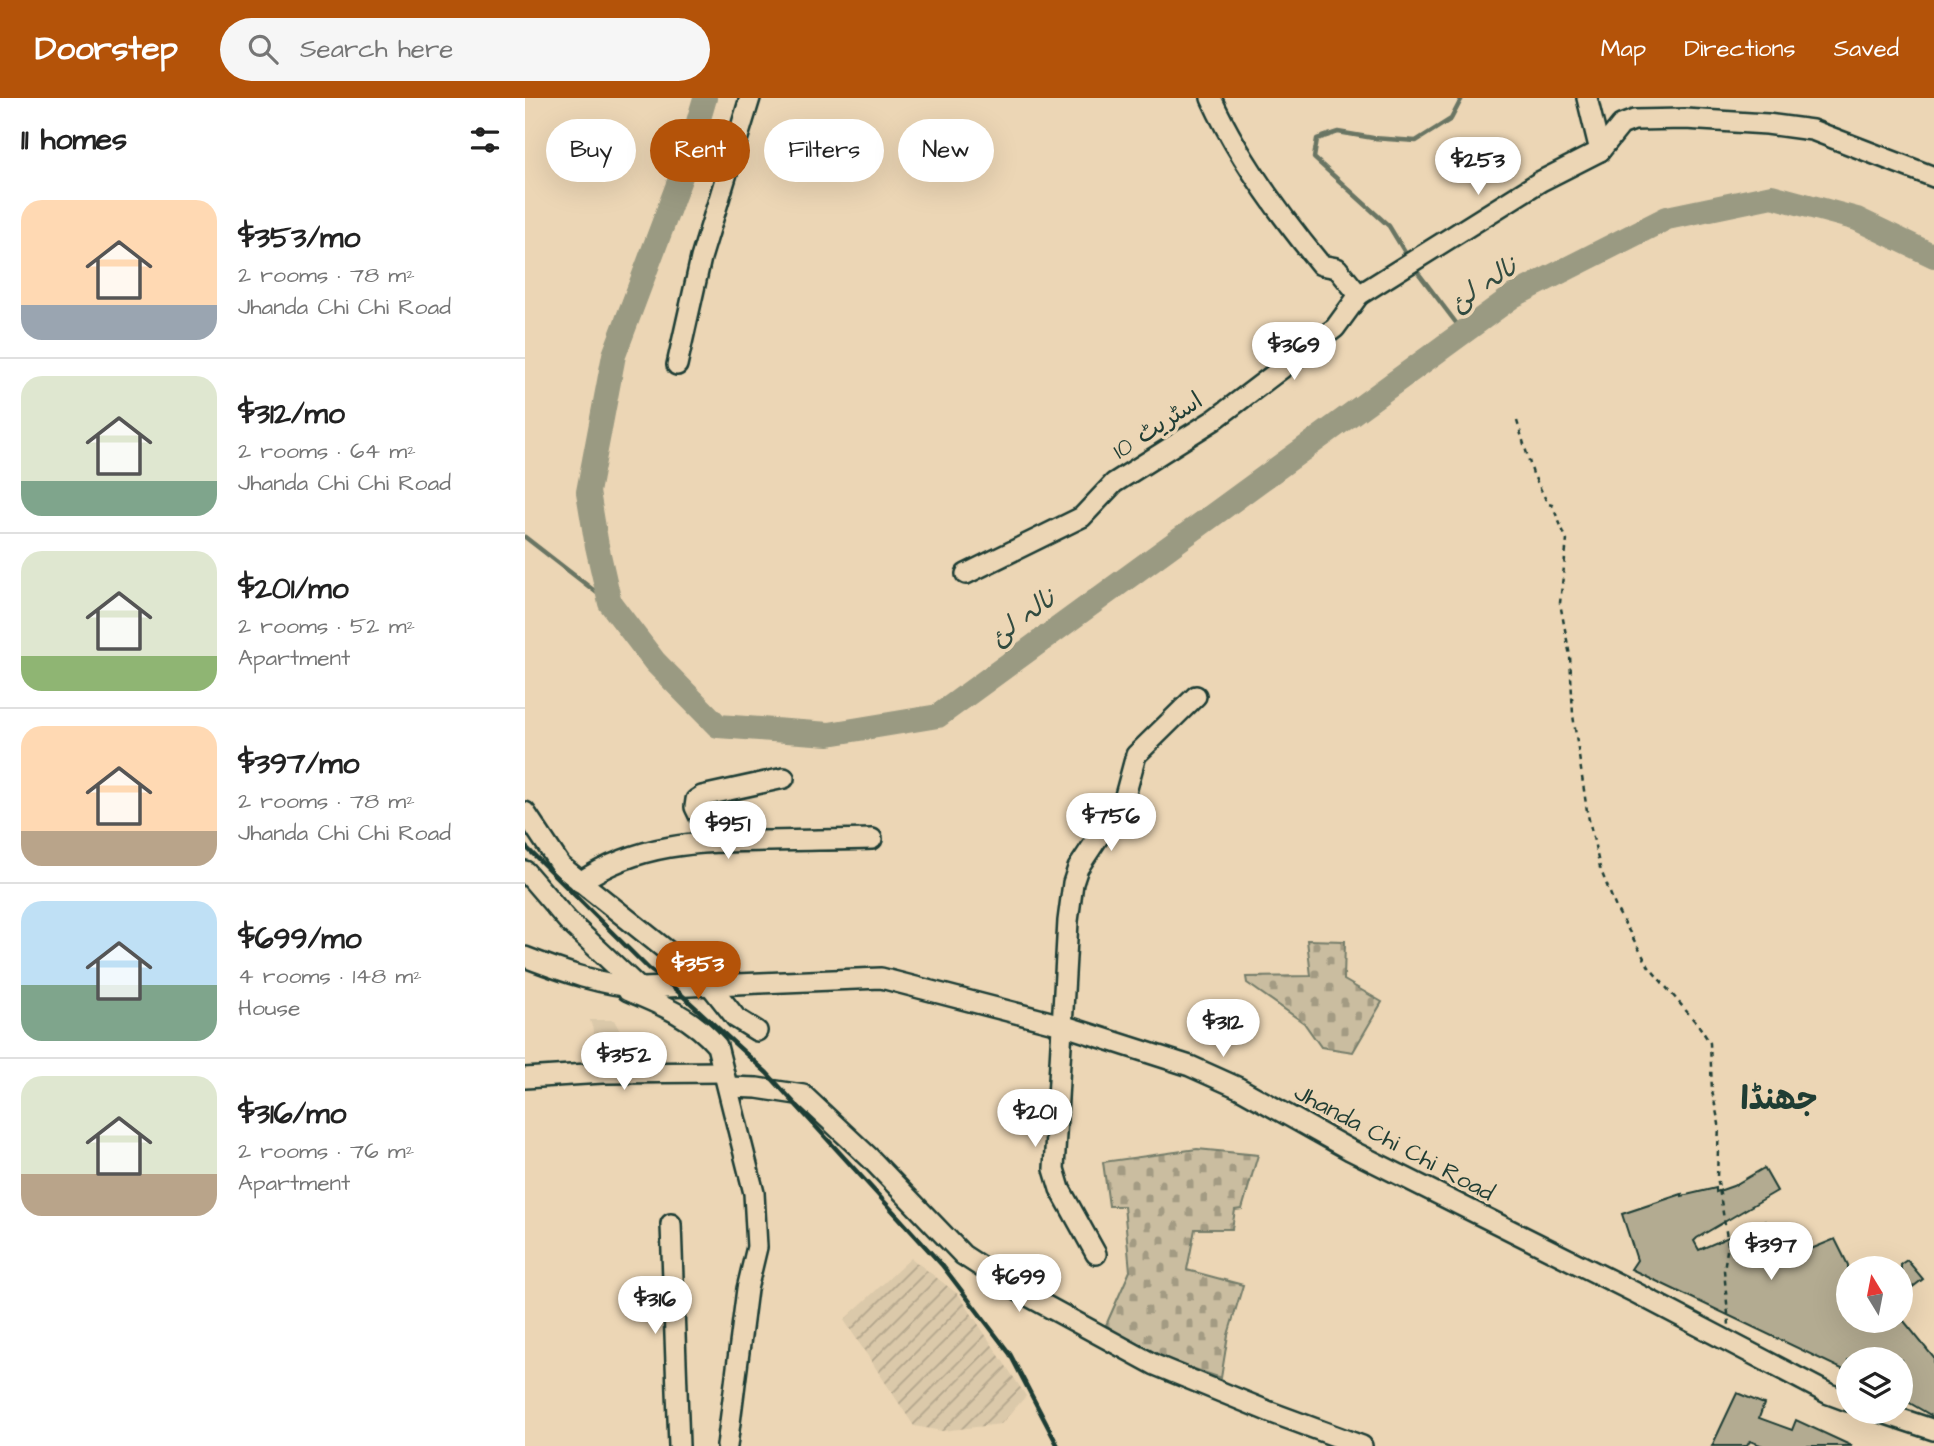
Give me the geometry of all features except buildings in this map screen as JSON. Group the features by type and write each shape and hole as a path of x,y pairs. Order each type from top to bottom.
{"street":[{"path":"677,365 701,258 750,98"},
{"path":"1211,98 1225,129 1294,233 1321,265 1337,268 1359,295 1541,181 1600,151 1621,125 1633,120 1685,119 1812,130 1934,177"},
{"path":"1587,98 1600,151"},
{"name":"اسٹریٹ 10","path":"966,574 1082,517 1114,484 1214,421 1296,355 1335,328 1359,295"},
{"path":"1096,1254 1060,1189 1054,1169 1068,921 1073,883 1078,868 1122,807 1136,755 1196,696"},
{"path":"712,842 695,807 696,800 748,784 784,778"},
{"path":"525,812 561,866 710,985 736,1018 757,1031"},
{"path":"580,882 601,868 629,856 693,842 872,839"},
{"path":"525,871 568,921 638,987"},
{"name":"Jhanda Chi Chi Road","path":"525,957 579,977 612,985 638,987 881,978 1062,1025 1190,1066 1239,1088 1350,1150 1836,1397"},
{"path":"612,985 682,1014 717,1046 754,1193 757,1247 747,1289 727,1446"},
{"path":"525,1078 602,1073 725,1080 803,1095 870,1158 963,1255 1017,1290 1155,1365 1362,1446"},
{"path":"671,1224 679,1446"},
{"path":"1913,1423 1934,1430"}],"path":[{"path":"1517,421 1533,474 1548,504 1552,505 1567,540 1560,603 1568,642 1573,715 1587,811 1600,868 1616,908 1649,967 1710,1043 1712,1091 1719,1124 1717,1176 1728,1244 1724,1270 1731,1342"}],"shaded area":[{"path":"590,1020 614,1020 627,1045 597,1057"},
{"path":"911,1258 959,1295 1026,1396 1001,1424 942,1431 914,1426 844,1320"}],"green space":[{"path":"1307,940 1345,941 1344,980 1382,1002 1353,1052 1321,1047 1304,1023 1247,983 1246,977 1311,976"},
{"path":"1197,1149 1258,1155 1242,1209 1235,1210 1232,1229 1195,1229 1187,1270 1243,1285 1228,1335 1221,1378 1147,1353 1106,1325 1130,1271 1124,1206 1109,1206 1103,1162"}],"waterway":[{"name":"نالہ لئ","path":"705,98 686,163 614,355 588,492 610,603 655,662 718,726 829,734 938,716 1513,296 1667,218 1772,196 1857,219 1934,256"},
{"path":"1409,259 1389,226 1314,158 1317,139 1338,132 1416,141 1451,119 1462,98"},
{"path":"1413,266 1463,332"},
{"path":"525,537 610,603"}],"railway":[{"path":"525,846 649,969 673,987 767,1073 942,1265 1010,1354 1058,1446"}],"district":[{"name":"جھنڈا","path":"1779,1099"}]}
